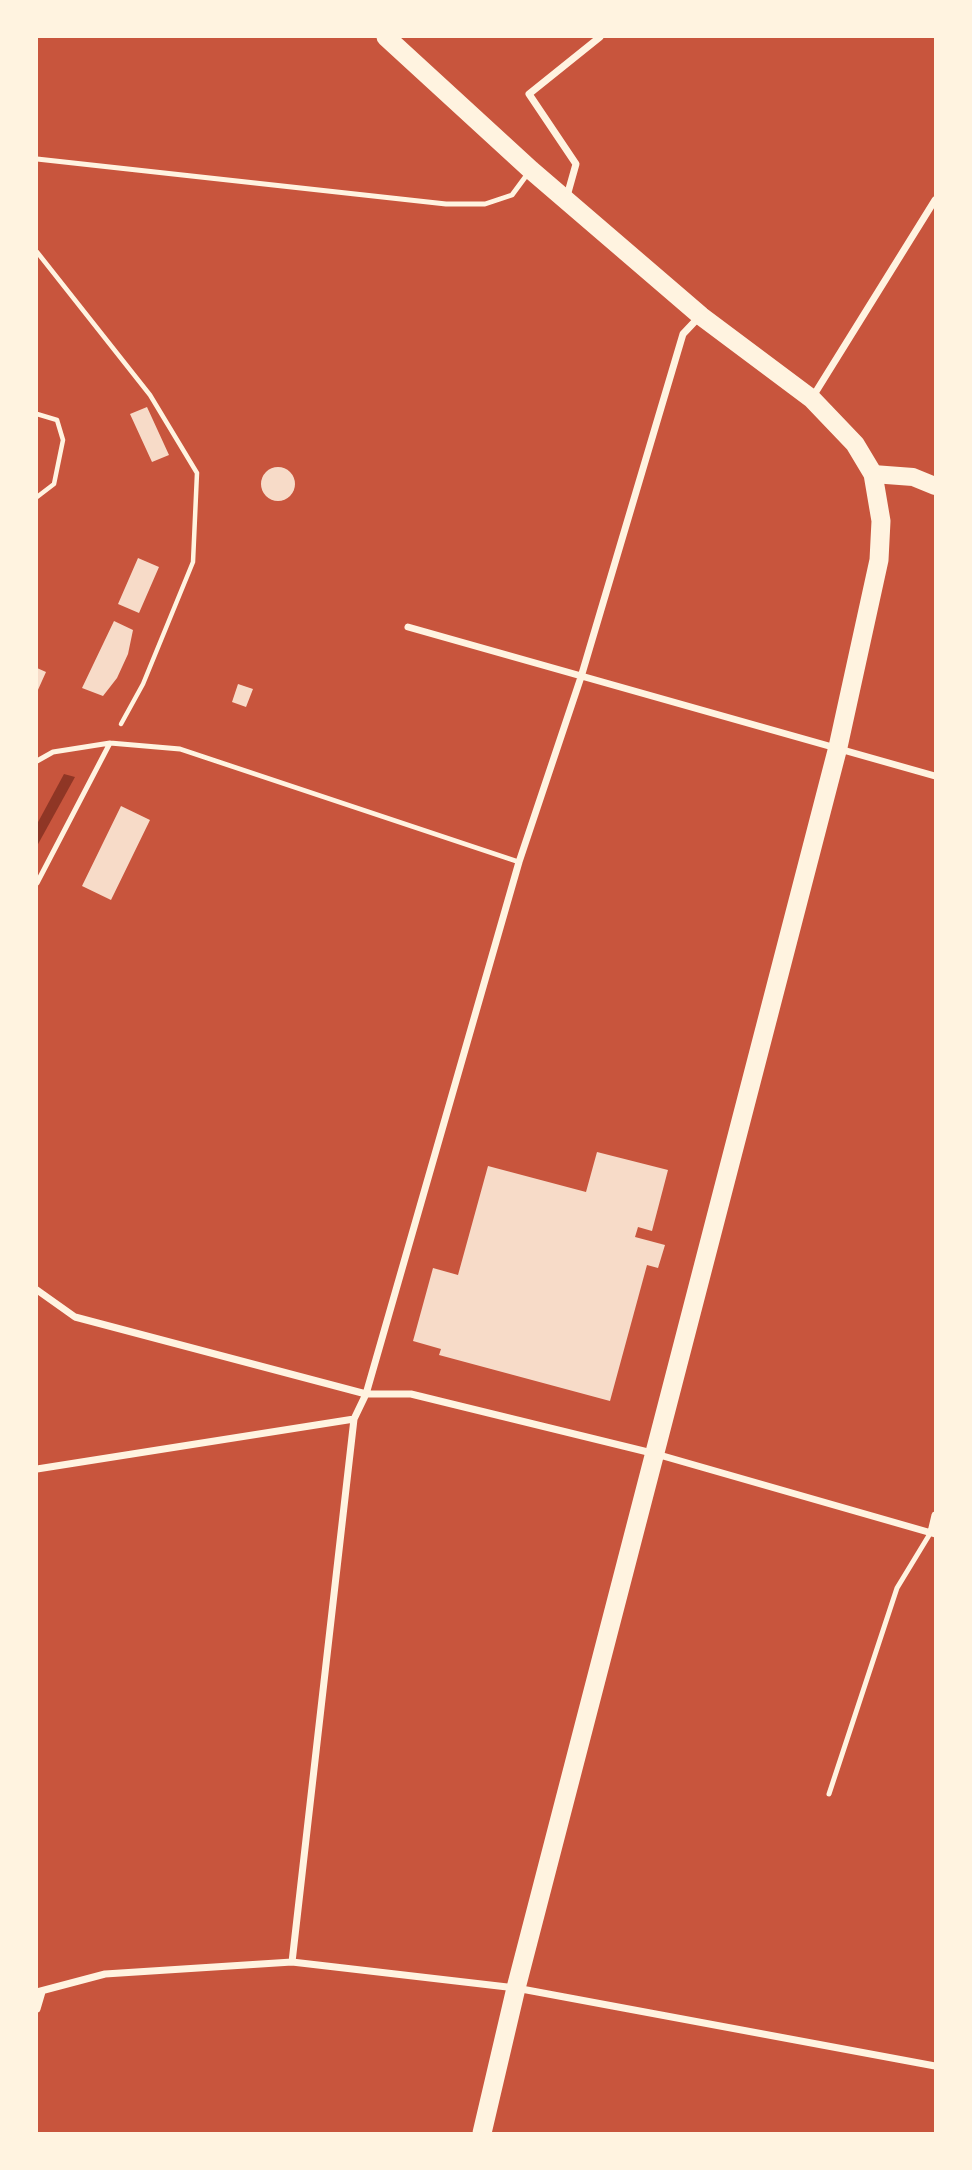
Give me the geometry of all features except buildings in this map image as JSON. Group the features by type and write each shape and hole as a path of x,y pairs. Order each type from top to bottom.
{"highway":[{"path":"386,37 531,170 701,316 812,399 855,444 873,474 881,521 879,559 838,747 516,1987 482,2133"}],"main road":[{"path":"873,474 914,477 935,486"}],"street":[{"path":"566,200 576,164 530,94 600,37"},
{"path":"812,399 935,200"},
{"path":"292,1962 354,1419 366,1394 519,862 581,677 683,334 701,316"},
{"path":"408,627 935,776"},
{"path":"37,1290 75,1317 366,1394 411,1394 656,1454 933,1533 935,1514"},
{"path":"37,1469 354,1419"},
{"path":"37,2009 40,1992 105,1974 292,1962 516,1987 935,2066"}],"lane":[{"path":"37,159 446,204 485,204 512,195 531,170"},
{"path":"37,883 110,743"},
{"path":"37,761 53,752 110,743 180,749 519,862"},
{"path":"830,1794 897,1588 933,1533"}],"path":[{"path":"37,251 149,395 197,473 193,562 143,684 110,743"},
{"path":"37,414 57,420 63,440 54,484 37,497"}],"shaded area":[{"path":"64,774 75,777 37,846 37,824"}]}
